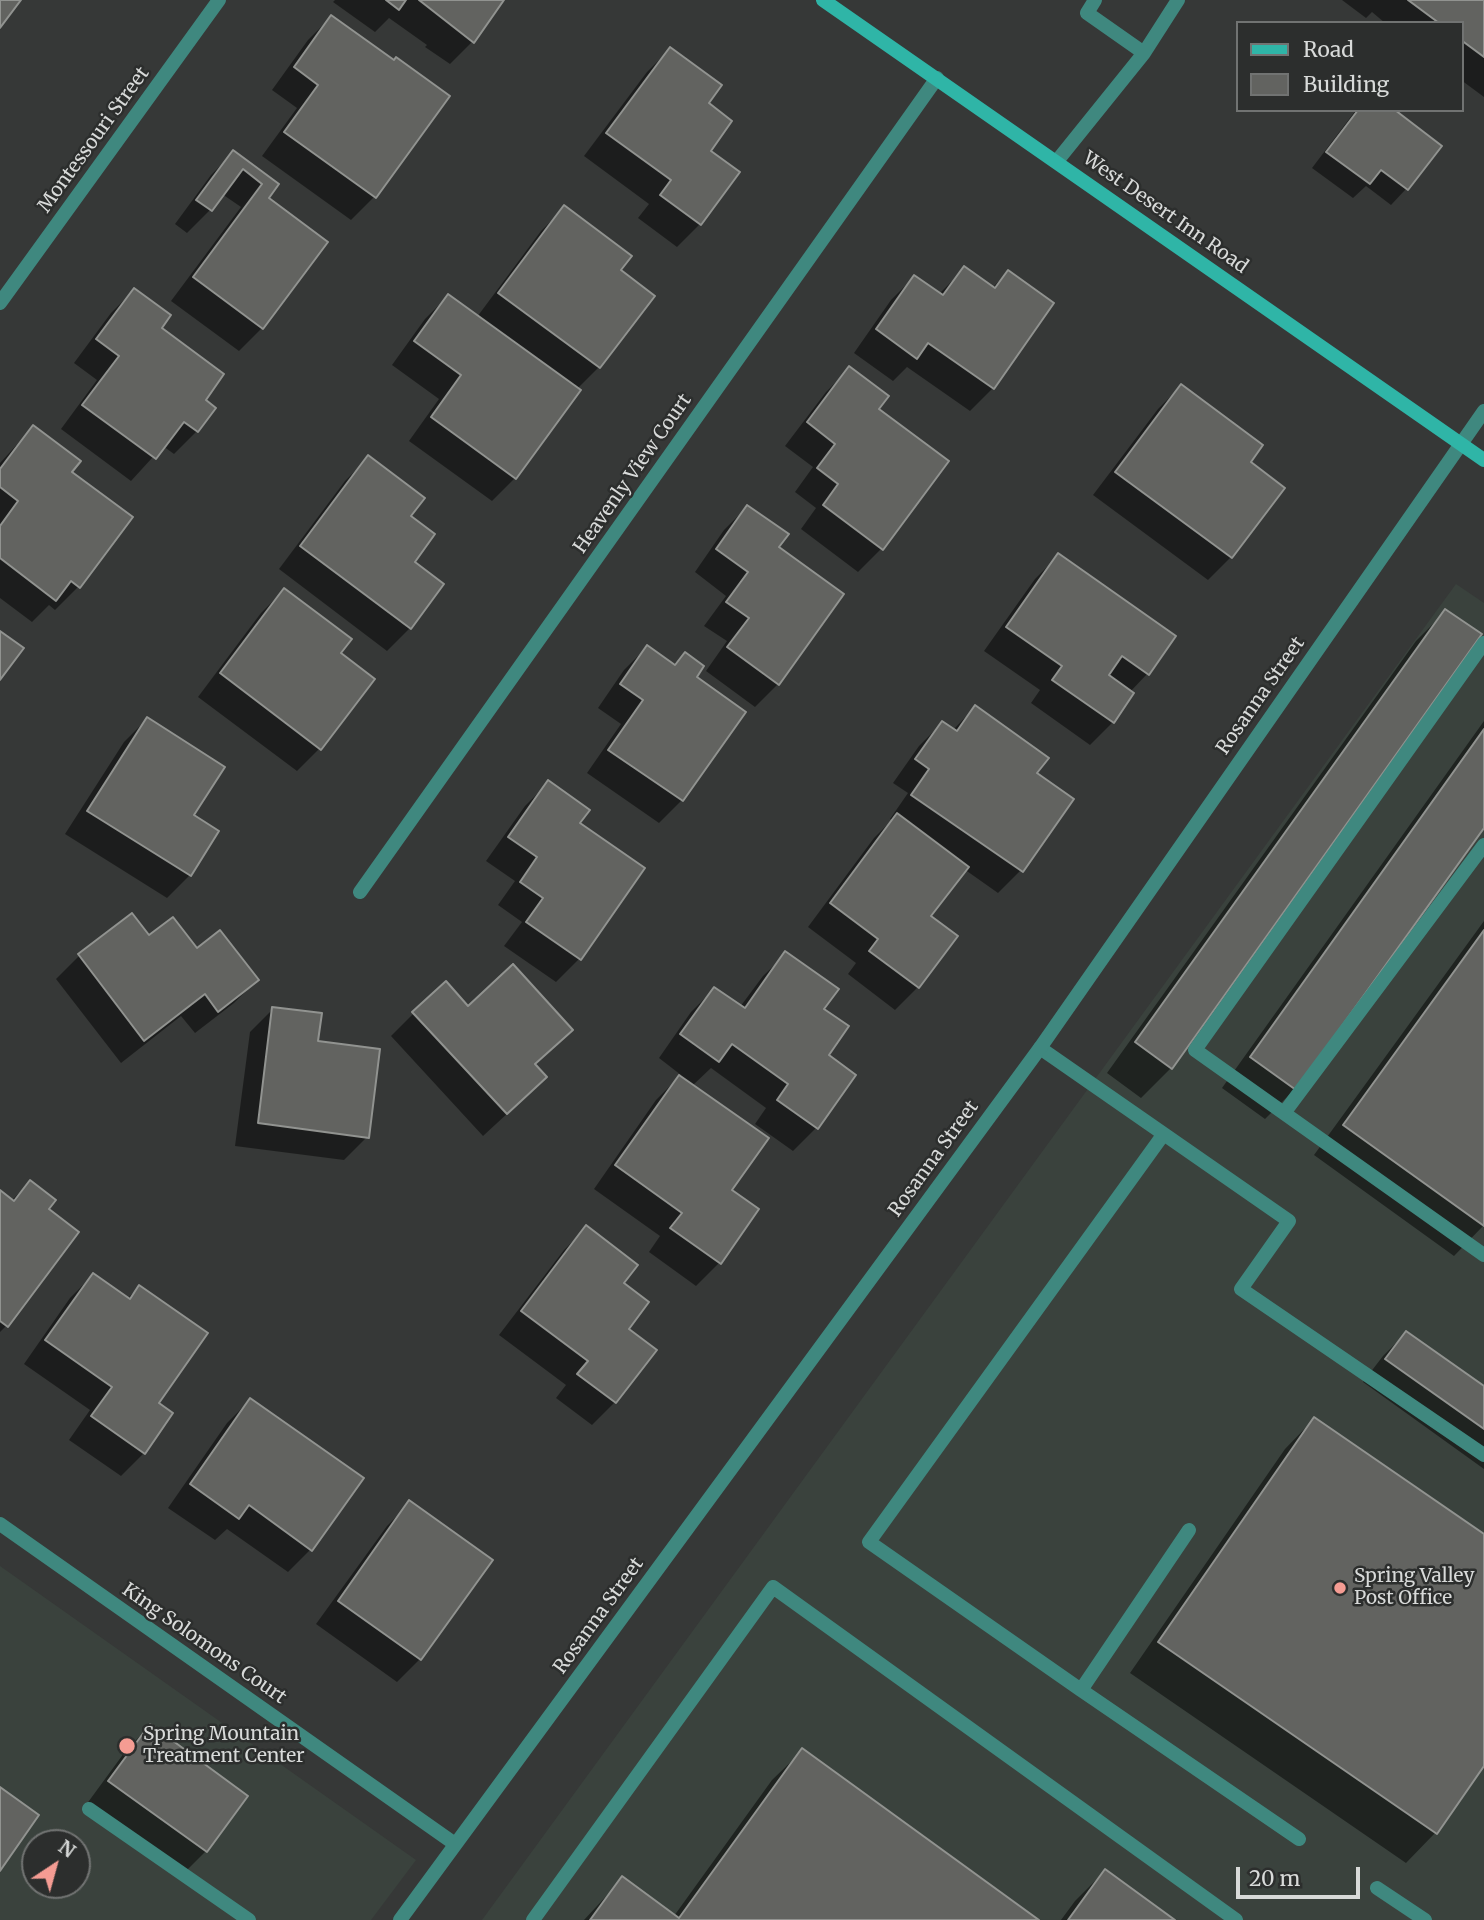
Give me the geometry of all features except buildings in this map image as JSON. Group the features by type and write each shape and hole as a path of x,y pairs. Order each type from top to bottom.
{"main road":[{"name":"West Desert Inn Road","path":"823,0 1484,460"}],"street":[{"name":"Montessouri Street","path":"0,303 219,0"},
{"path":"1095,0 1087,13 1144,53"},
{"path":"1058,161 1144,53 1178,0"},
{"name":"Heavenly View Court","path":"360,892 937,78"},
{"name":"Rosanna Street","path":"400,1920 1040,1048 1484,411"},
{"path":"1484,643 1195,1050 1484,1255"},
{"path":"1284,1113 1484,845"},
{"path":"1040,1048 1289,1220 1241,1289 1484,1455"},
{"path":"1163,1135 869,1542 1299,1839"},
{"name":"King Solomons Court","path":"0,1524 455,1844"},
{"path":"1081,1690 1189,1530"},
{"path":"533,1920 773,1587 1236,1920"},
{"path":"89,1809 249,1920"},
{"path":"1377,1888 1425,1920"}],"shaded area":[{"path":"1456,584 1484,603 1484,1920 482,1920"},
{"name":"Spring Mountain Treatment Center","path":"0,1566 416,1860 371,1920 0,1920"}],"place":[{"name":"Spring Valley Post Office","path":"1340,1588"},
{"name":"Spring Mountain Treatment Center","path":"127,1746"}]}
